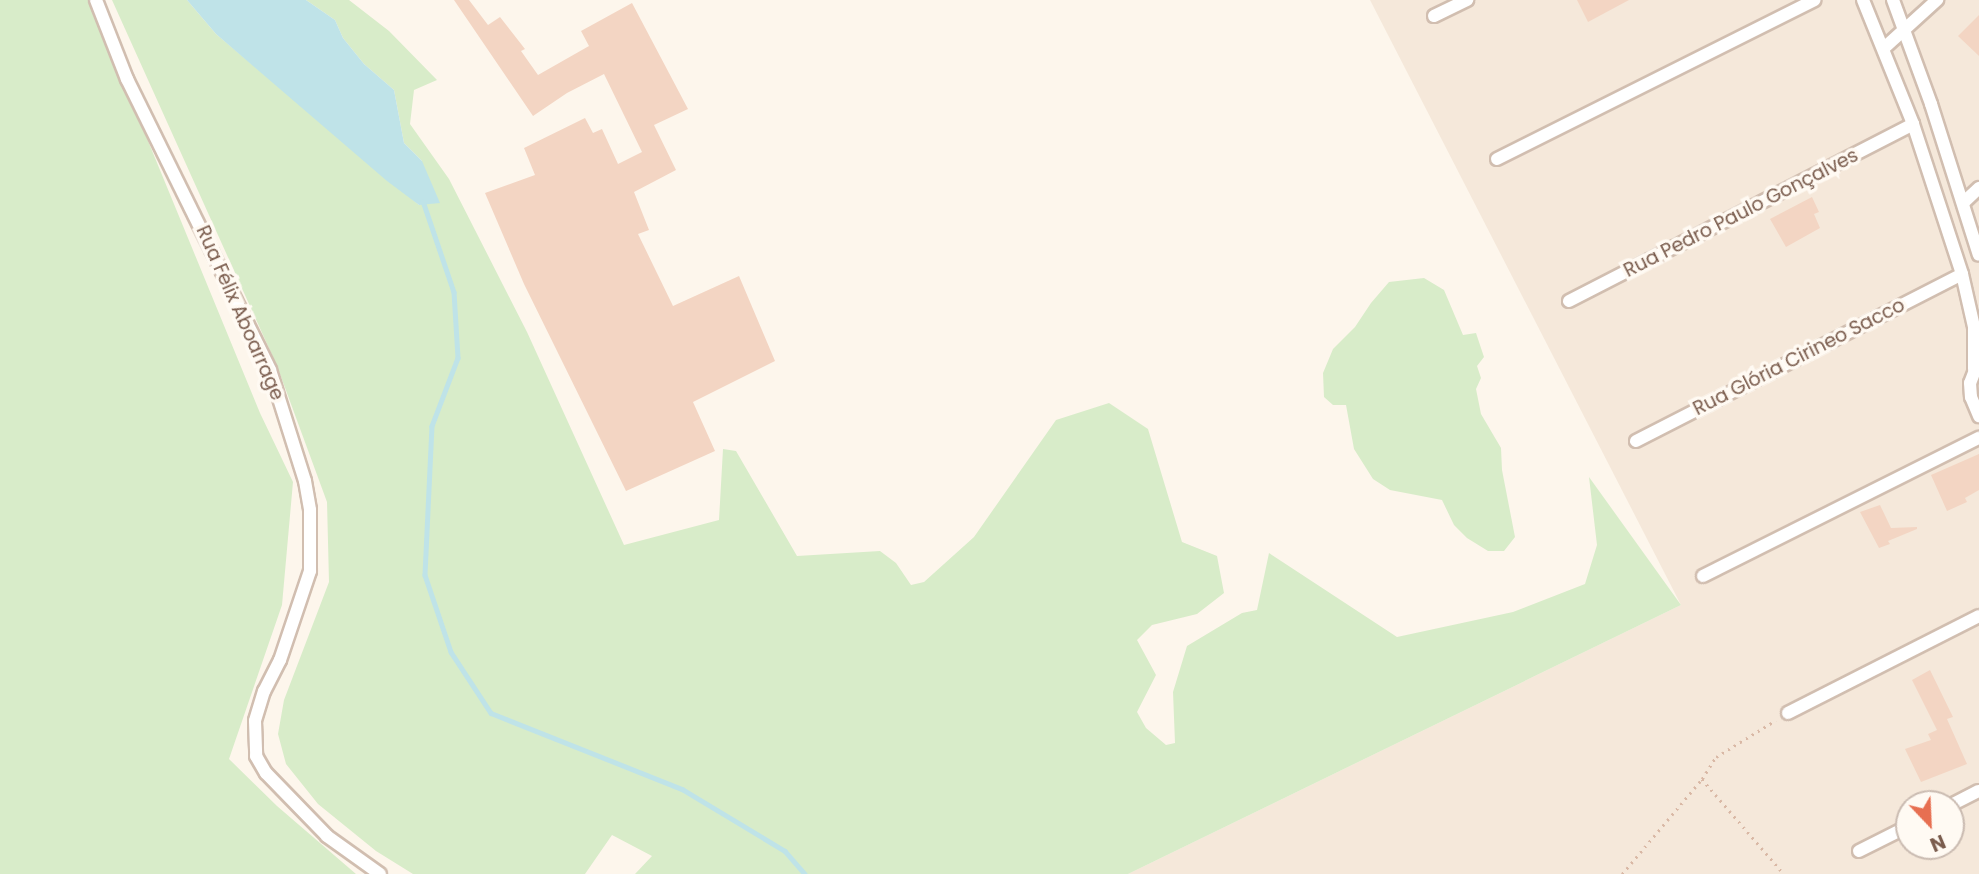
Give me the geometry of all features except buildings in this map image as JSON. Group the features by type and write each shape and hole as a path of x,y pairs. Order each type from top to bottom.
{"street":[{"name":"Rua Félix Aboarrage","path":"96,0 127,79 270,370 305,481 310,510 310,571 280,660 255,721 256,756 266,773 327,836 380,874"},
{"path":"1434,16 1467,0"},
{"path":"1497,159 1814,0"},
{"path":"1863,0 1913,124 1962,274 1974,327 1977,366 1971,397 1979,416"},
{"path":"1893,0 1906,29 1979,255"},
{"path":"1884,48 1937,0"},
{"name":"Rua Pedro Paulo Gonçalves","path":"1569,301 1913,124"},
{"path":"1964,202 1979,188"},
{"name":"Rua Glória Cirineo Sacco","path":"1636,441 1962,274"},
{"path":"1703,576 1979,438"},
{"path":"1788,713 1979,615"},
{"path":"1858,851 1895,833"}],"path":[{"path":"1622,874 1702,779 1716,757 1788,713"},
{"path":"1702,779 1784,874"}],"shaded area":[{"path":"1370,0 1979,0 1979,874 1128,874 1681,605"}],"green space":[{"path":"0,0 90,0 260,413 293,482 282,605 229,759 277,806 356,874 0,874"},
{"path":"112,0 187,0 216,34 419,205 422,161 404,143 394,90 364,64 343,38 335,20 306,0 349,0 389,31 437,80 414,90 410,124 449,179 527,332 624,545 719,520 723,449 736,451 797,556 880,551 896,563 911,585 924,582 974,537 1056,420 1109,403 1148,429 1182,542 1217,556 1224,593 1197,614 1152,625 1137,640 1156,675 1137,712 1146,728 1166,745 1175,743 1173,692 1187,646 1242,613 1257,610 1269,553 1397,637 1513,612 1585,584 1597,545 1589,477 1681,605 1128,874 635,874 652,856 612,835 585,874 413,874 376,851 318,804 286,764 278,734 284,700 329,582 327,502 277,366"},
{"path":"1424,278 1444,290 1463,335 1476,333 1484,357 1477,366 1481,378 1476,389 1481,414 1501,448 1502,470 1515,537 1504,551 1488,551 1467,538 1454,525 1442,500 1390,490 1373,479 1354,449 1346,405 1333,405 1324,397 1323,373 1333,349 1355,327 1371,303 1389,282"}],"water":[{"path":"187,0 306,0 335,20 343,38 364,64 394,90 404,143 422,161 440,203 419,205 387,181 216,34"}],"waterway":[{"path":"423,201 454,292 458,358 432,426 425,575 451,652 491,713 682,789 785,851 805,874"}]}
